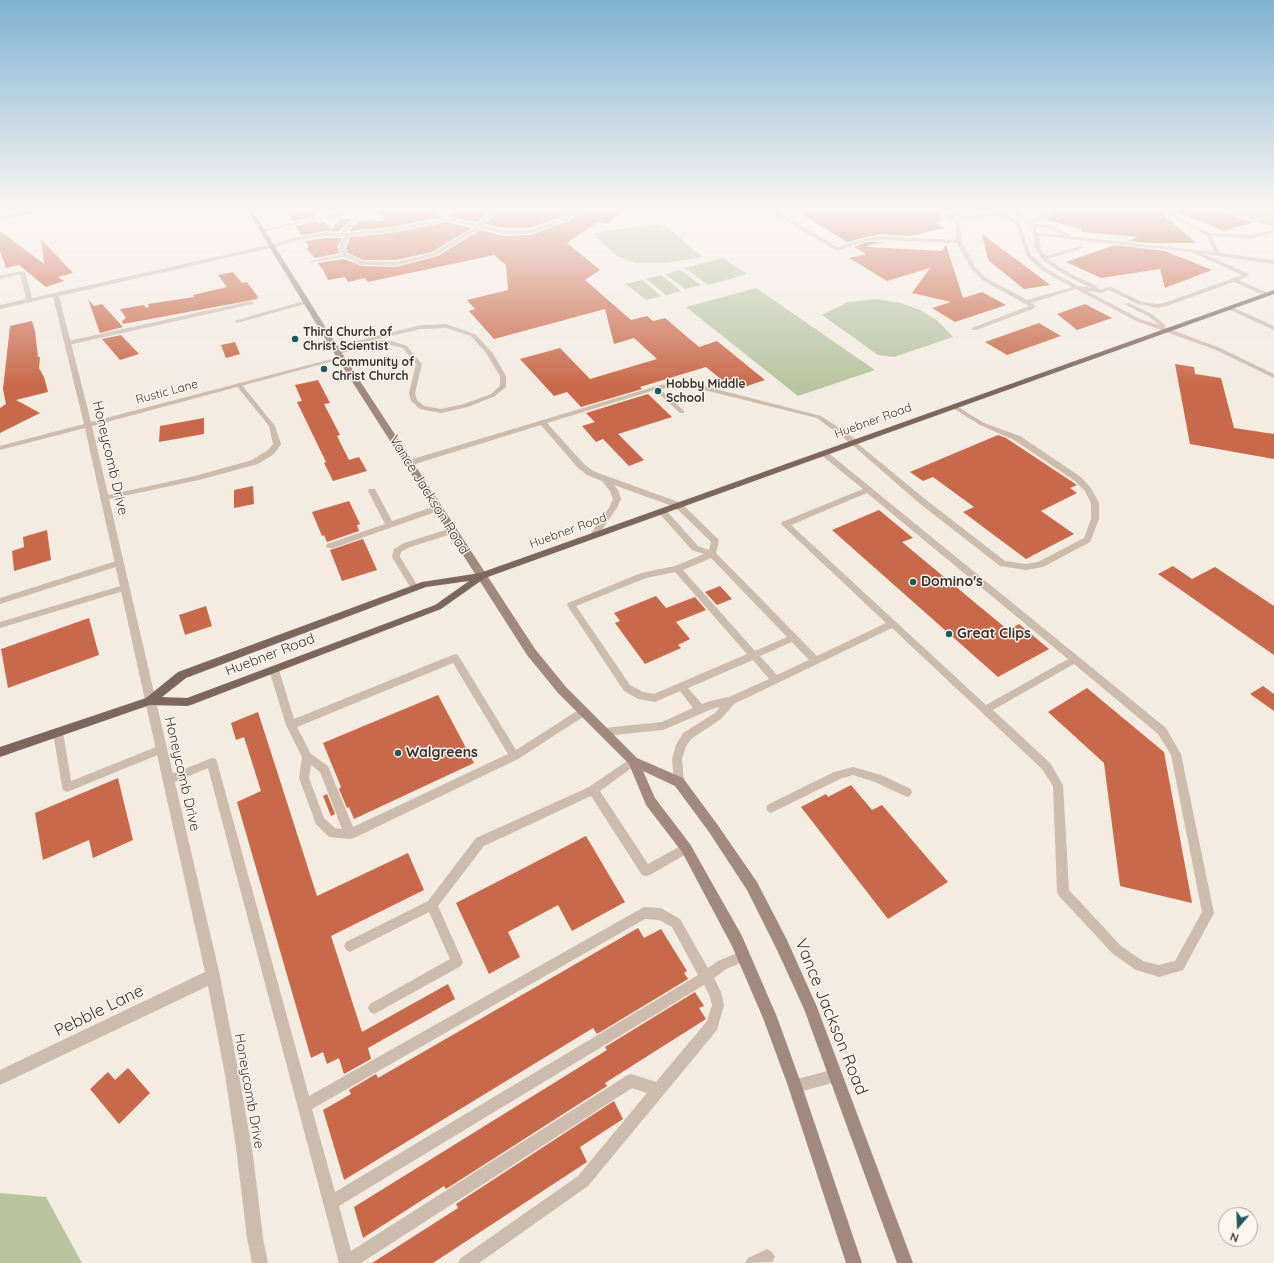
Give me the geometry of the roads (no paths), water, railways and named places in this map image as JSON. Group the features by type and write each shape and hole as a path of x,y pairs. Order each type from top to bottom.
{"main road":[{"name":"Vance Jackson Road","path":"287,269 452,531 531,652 562,690 633,760 679,782 713,828 752,886 810,1007 905,1263"},
{"name":"Huebner Road","path":"150,701 182,675 425,584 481,576 1271,293"},
{"name":"Huebner Road","path":"0,752 150,701 186,702 274,670 438,607 481,576"},
{"name":"Vance Jackson Road","path":"633,760 650,801 686,848 717,903 744,956 770,1017 795,1086 854,1263"}],"street":[{"path":"0,307 171,269"},
{"path":"0,277 23,272 29,300"},
{"name":"Honeycomb Drive","path":"56,295 88,425 213,976 245,1155 255,1238 260,1263"},
{"name":"Rustic Lane","path":"0,448 239,385 338,352"},
{"name":"Pebble Lane","path":"0,1078 213,976"},
{"path":"795,1086 835,1076"}],"lane":[{"path":"974,269 984,279 1033,306 974,329"},
{"path":"1044,269 1076,288 1138,320 1218,349 1274,376"},
{"path":"1058,269 1150,315 1169,330"},
{"path":"1027,302 1076,288 1101,291 1109,288 1140,303 1157,306 1165,305 1247,275 1234,269"},
{"path":"1234,280 1271,293"},
{"path":"68,343 251,302"},
{"path":"237,321 307,302"},
{"path":"1230,308 1274,328"},
{"path":"446,326 473,335 489,352 503,376 503,387 493,395 466,406 441,411 422,408 414,401 412,393 419,364 405,347 392,343 377,342 338,352 388,334 421,327 446,326"},
{"path":"388,334 392,343"},
{"path":"409,463 656,388 688,384 809,414 825,420 922,501 1004,564 1026,567 1040,565 1087,540 1095,519 1095,504 1088,490 1078,479 1017,438 982,424 953,406"},
{"path":"104,498 196,478 255,462 271,452 277,444 272,426 239,385"},
{"path":"656,388 682,412"},
{"path":"542,422 581,466 604,479 678,505 714,541 712,554"},
{"path":"823,453 1162,731 1176,754 1208,913 1179,966 1159,971 1140,966 1117,950 1063,892 1058,785 1046,766 785,524 868,490"},
{"path":"593,536 613,508 617,499 614,490 604,479"},
{"path":"372,490 390,525"},
{"path":"330,546 438,508"},
{"path":"662,511 695,548 712,554 815,660"},
{"path":"415,588 396,557 397,551 407,545 452,531"},
{"path":"712,554 677,569 644,575 571,605 627,688 641,696 655,698 794,638"},
{"path":"0,601 119,563"},
{"path":"677,569 776,680"},
{"path":"0,625 124,588"},
{"path":"604,732 642,730 663,726 710,705 731,701 893,624"},
{"path":"291,725 455,658 514,756"},
{"path":"985,710 1075,659"},
{"path":"274,670 291,725 307,757 324,769 350,834"},
{"path":"681,686 700,709"},
{"path":"679,782 677,759 681,745 687,736 718,716 731,701"},
{"path":"307,757 304,778 320,821 333,833 350,834 514,756 583,712"},
{"path":"58,732 67,787 161,750"},
{"path":"350,946 432,905 480,842 593,790 633,760"},
{"path":"168,780 212,762 347,1263 632,1081 658,1090"},
{"path":"771,808 838,775 853,771 877,778 907,792"},
{"path":"593,790 646,871 686,848"},
{"path":"374,1008 457,962 432,905"},
{"path":"305,1106 644,913 661,914 676,922 715,992 718,1005 712,1025 583,1181 466,1263"},
{"path":"331,1203 706,977 722,965 744,956"},
{"path":"753,1263 767,1257"}],"place":[{"name":"Third Church of Christ Scientist","path":"295,339"},
{"name":"Community of Christ Church","path":"324,369"},
{"name":"Hobby Middle School","path":"658,391"},
{"name":"Domino's","path":"913,582"},
{"name":"Great Clips","path":"949,634"},
{"name":"Walgreens","path":"398,753"}]}
